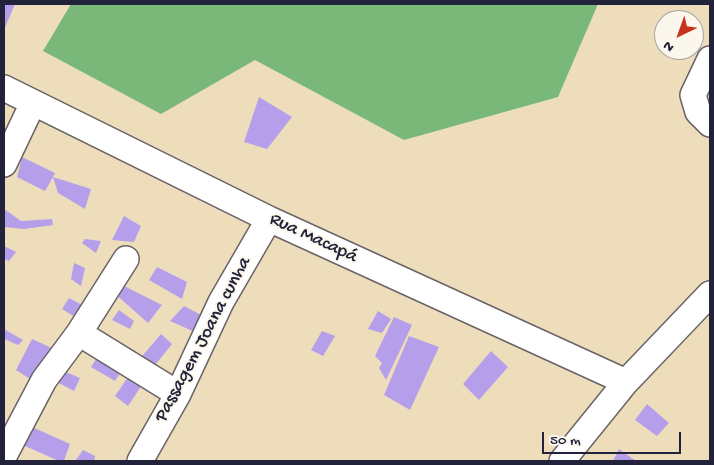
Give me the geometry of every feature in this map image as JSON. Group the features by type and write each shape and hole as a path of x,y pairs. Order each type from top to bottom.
{"street":[{"path":"710,60 693,96 698,112 710,124"},
{"name":"Rua Macapá","path":"4,88 269,220 626,382"},
{"path":"4,164 33,103"},
{"name":"Passagem Joana cunha","path":"140,461 178,394 221,302 269,220"},
{"path":"4,456 44,380 79,333 126,259"},
{"path":"562,461 626,382 710,294"},
{"path":"79,333 178,394"}],"green space":[{"path":"71,4 598,4 558,97 404,140 255,60 161,114 43,51"}],"building":[{"path":"4,4 15,4 4,30"},
{"path":"259,97 292,117 267,149 244,142"},
{"path":"22,157 55,173 45,191 17,177"},
{"path":"53,177 91,189 85,209 58,193"},
{"path":"4,209 21,221 52,219 53,225 24,229 4,227"},
{"path":"124,216 141,226 134,242 112,240"},
{"path":"85,239 101,241 96,253 82,243"},
{"path":"4,246 16,252 9,261 4,259"},
{"path":"74,263 85,268 81,286 71,279"},
{"path":"157,267 187,282 182,299 149,280"},
{"path":"124,286 162,305 148,323 114,293"},
{"path":"69,298 84,306 80,320 62,309"},
{"path":"184,306 203,316 195,332 170,321"},
{"path":"119,310 134,321 130,329 112,320"},
{"path":"378,311 391,319 382,333 368,329"},
{"path":"394,317 412,325 386,380 379,368 382,363 375,356"},
{"path":"4,329 23,340 18,345 4,339"},
{"path":"322,331 335,336 323,356 311,350"},
{"path":"161,334 172,344 151,370 138,361"},
{"path":"409,336 439,347 410,410 384,395"},
{"path":"32,339 65,354 41,386 16,370"},
{"path":"102,350 125,365 115,381 91,367"},
{"path":"491,351 508,367 479,400 463,384"},
{"path":"59,369 80,378 74,391 55,381"},
{"path":"130,374 144,382 128,406 115,396"},
{"path":"647,404 669,423 657,436 635,420"},
{"path":"30,426 70,444 64,461 59,461 25,446"},
{"path":"619,449 636,461 613,461"},
{"path":"83,450 95,456 94,461 76,460"}]}
